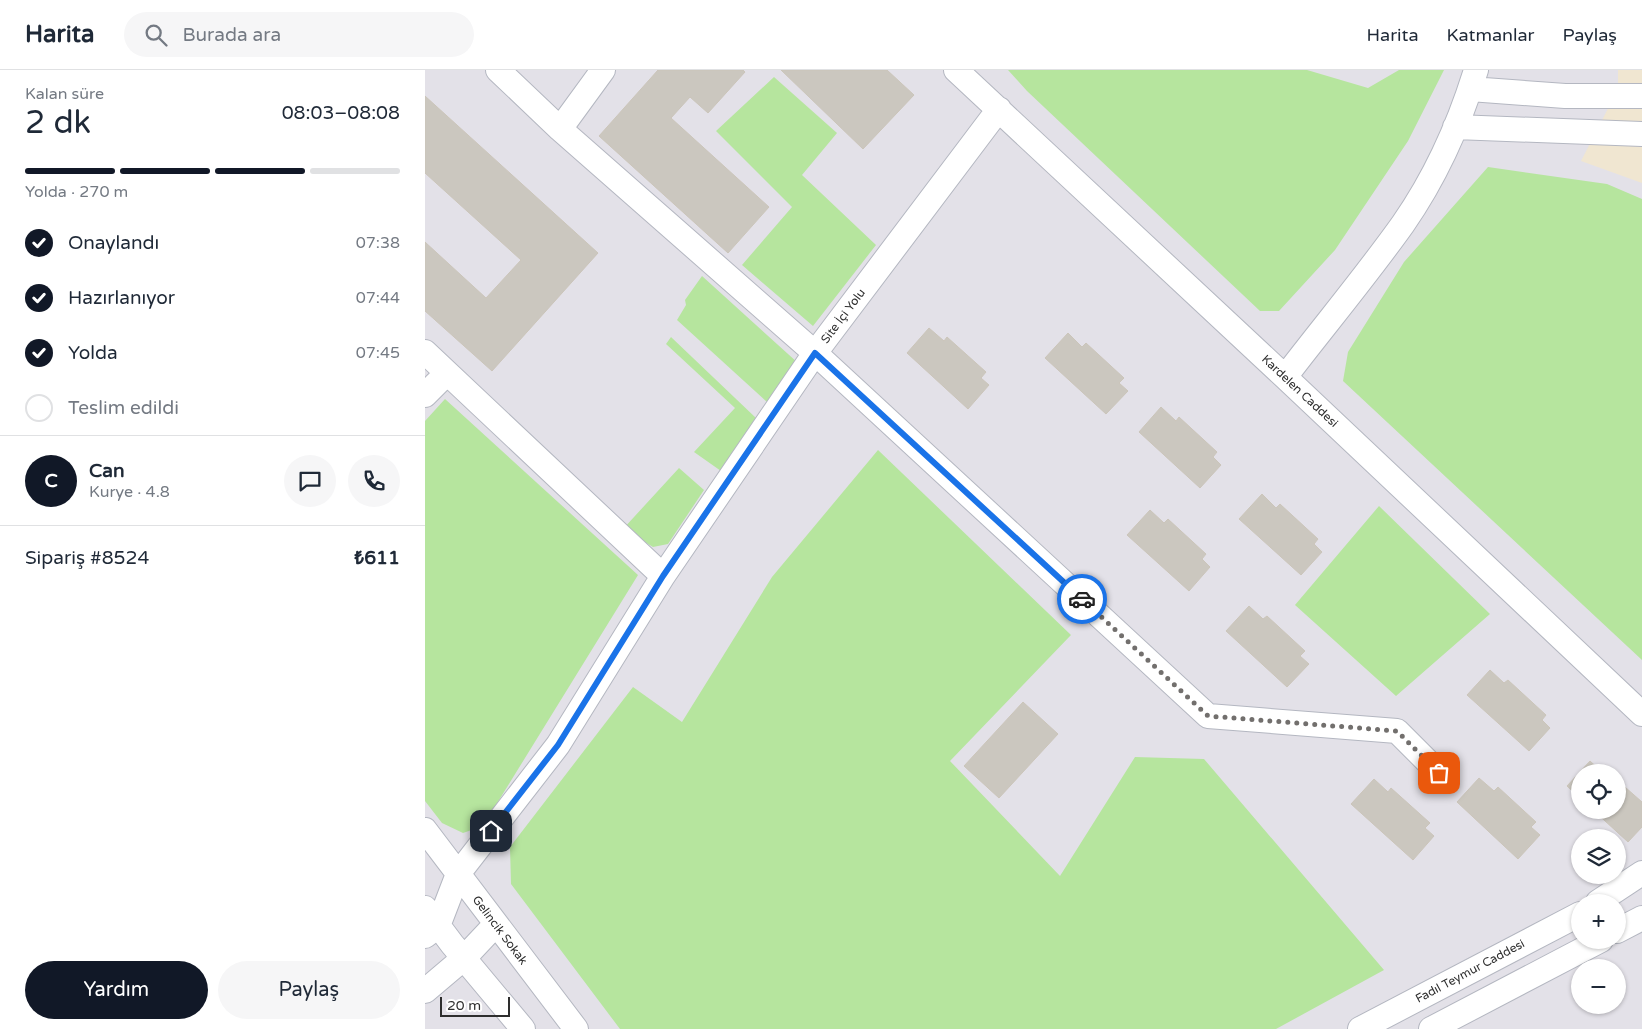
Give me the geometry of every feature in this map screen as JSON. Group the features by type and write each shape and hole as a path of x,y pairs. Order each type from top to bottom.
{"street":[{"path":"498,70 560,129 815,353 1208,716 1397,731 1439,773"},
{"path":"560,129 603,70"},
{"name":"Kardelen Caddesi","path":"957,70 1285,376 1642,714"},
{"path":"1285,376 1404,223 1432,175 1455,127 1473,79 1565,96 1642,96"},
{"name":"Site İçi Yolu","path":"429,923 458,874 558,745 663,576 815,353 999,109"},
{"path":"1455,127 1642,134"},
{"path":"425,352 663,576"},
{"path":"425,396 447,373"},
{"name":"Gelincik Sokak","path":"425,830 576,1029"},
{"path":"1611,894 1642,873"},
{"path":"1626,926 1642,918"},
{"name":"Fadıl Teymur Caddesi","path":"1360,1029 1571,919"},
{"path":"429,923 464,958 523,1029"},
{"path":"425,991 464,958 496,924"},
{"path":"1431,1029 1584,949"}],"shaded area":[{"path":"425,70 1642,70 1642,1029 425,1029"},
{"path":"1618,70 1642,70 1642,183 1581,161 1618,89"}],"green space":[{"path":"1008,70 1307,70 1368,88 1399,70 1444,70 1408,141 1335,250 1279,311 1260,311 1027,91"},
{"path":"774,77 837,133 802,175 876,245 813,326 742,265 792,207 716,131"},
{"path":"1488,167 1607,184 1642,199 1642,660 1343,381 1348,352 1404,262"},
{"path":"702,276 798,363 767,402 677,320 686,305 685,300"},
{"path":"671,337 756,418 721,471 694,452 735,408 666,344"},
{"path":"445,399 638,575 483,826 463,833 442,823 425,801 425,421"},
{"path":"878,450 1071,635 950,761 1060,876 1135,757 1204,759 1384,970 1276,1029 620,1029 511,884 510,847 633,687 682,722 772,577"},
{"path":"679,468 704,490 668,544 653,547 623,529"},
{"path":"1379,506 1490,614 1396,696 1295,605"}],"building":[{"path":"658,70 743,70 745,72 708,113 690,97 671,118 769,207 728,253 599,136"},
{"path":"781,70 887,70 914,95 863,149"},
{"path":"425,96 598,253 492,371 425,311 425,242 486,298 521,260 425,173"},
{"path":"929,328 944,341 947,337 986,372 981,378 989,385 968,409 907,353"},
{"path":"1068,333 1082,347 1086,343 1124,378 1119,383 1128,391 1106,414 1045,358"},
{"path":"1161,407 1176,421 1179,417 1217,452 1213,457 1221,465 1200,488 1139,432"},
{"path":"1262,494 1276,508 1280,504 1318,539 1314,544 1322,552 1301,575 1239,519"},
{"path":"1150,510 1164,523 1168,519 1206,554 1202,559 1210,567 1189,591 1127,535"},
{"path":"1249,606 1263,619 1267,616 1305,651 1300,656 1309,664 1287,687 1226,631"},
{"path":"1490,670 1504,683 1508,680 1546,715 1542,720 1550,728 1529,751 1467,695"},
{"path":"1023,702 1058,734 999,798 964,766"},
{"path":"1479,778 1494,791 1498,787 1536,822 1531,827 1540,835 1518,859 1457,802"},
{"path":"1374,779 1388,792 1391,788 1430,823 1425,828 1434,836 1413,860 1351,804"},
{"path":"1571,782 1571,790 1567,786"},
{"path":"1626,788 1642,802 1642,827 1628,842 1626,840 1626,829 1614,829 1603,819 1626,819"}],"way so far":[{"path":"1082,599 1208,716 1397,731 1439,773"}],"route":[{"path":"491,831 558,745 663,576 815,353 1082,599"}]}
